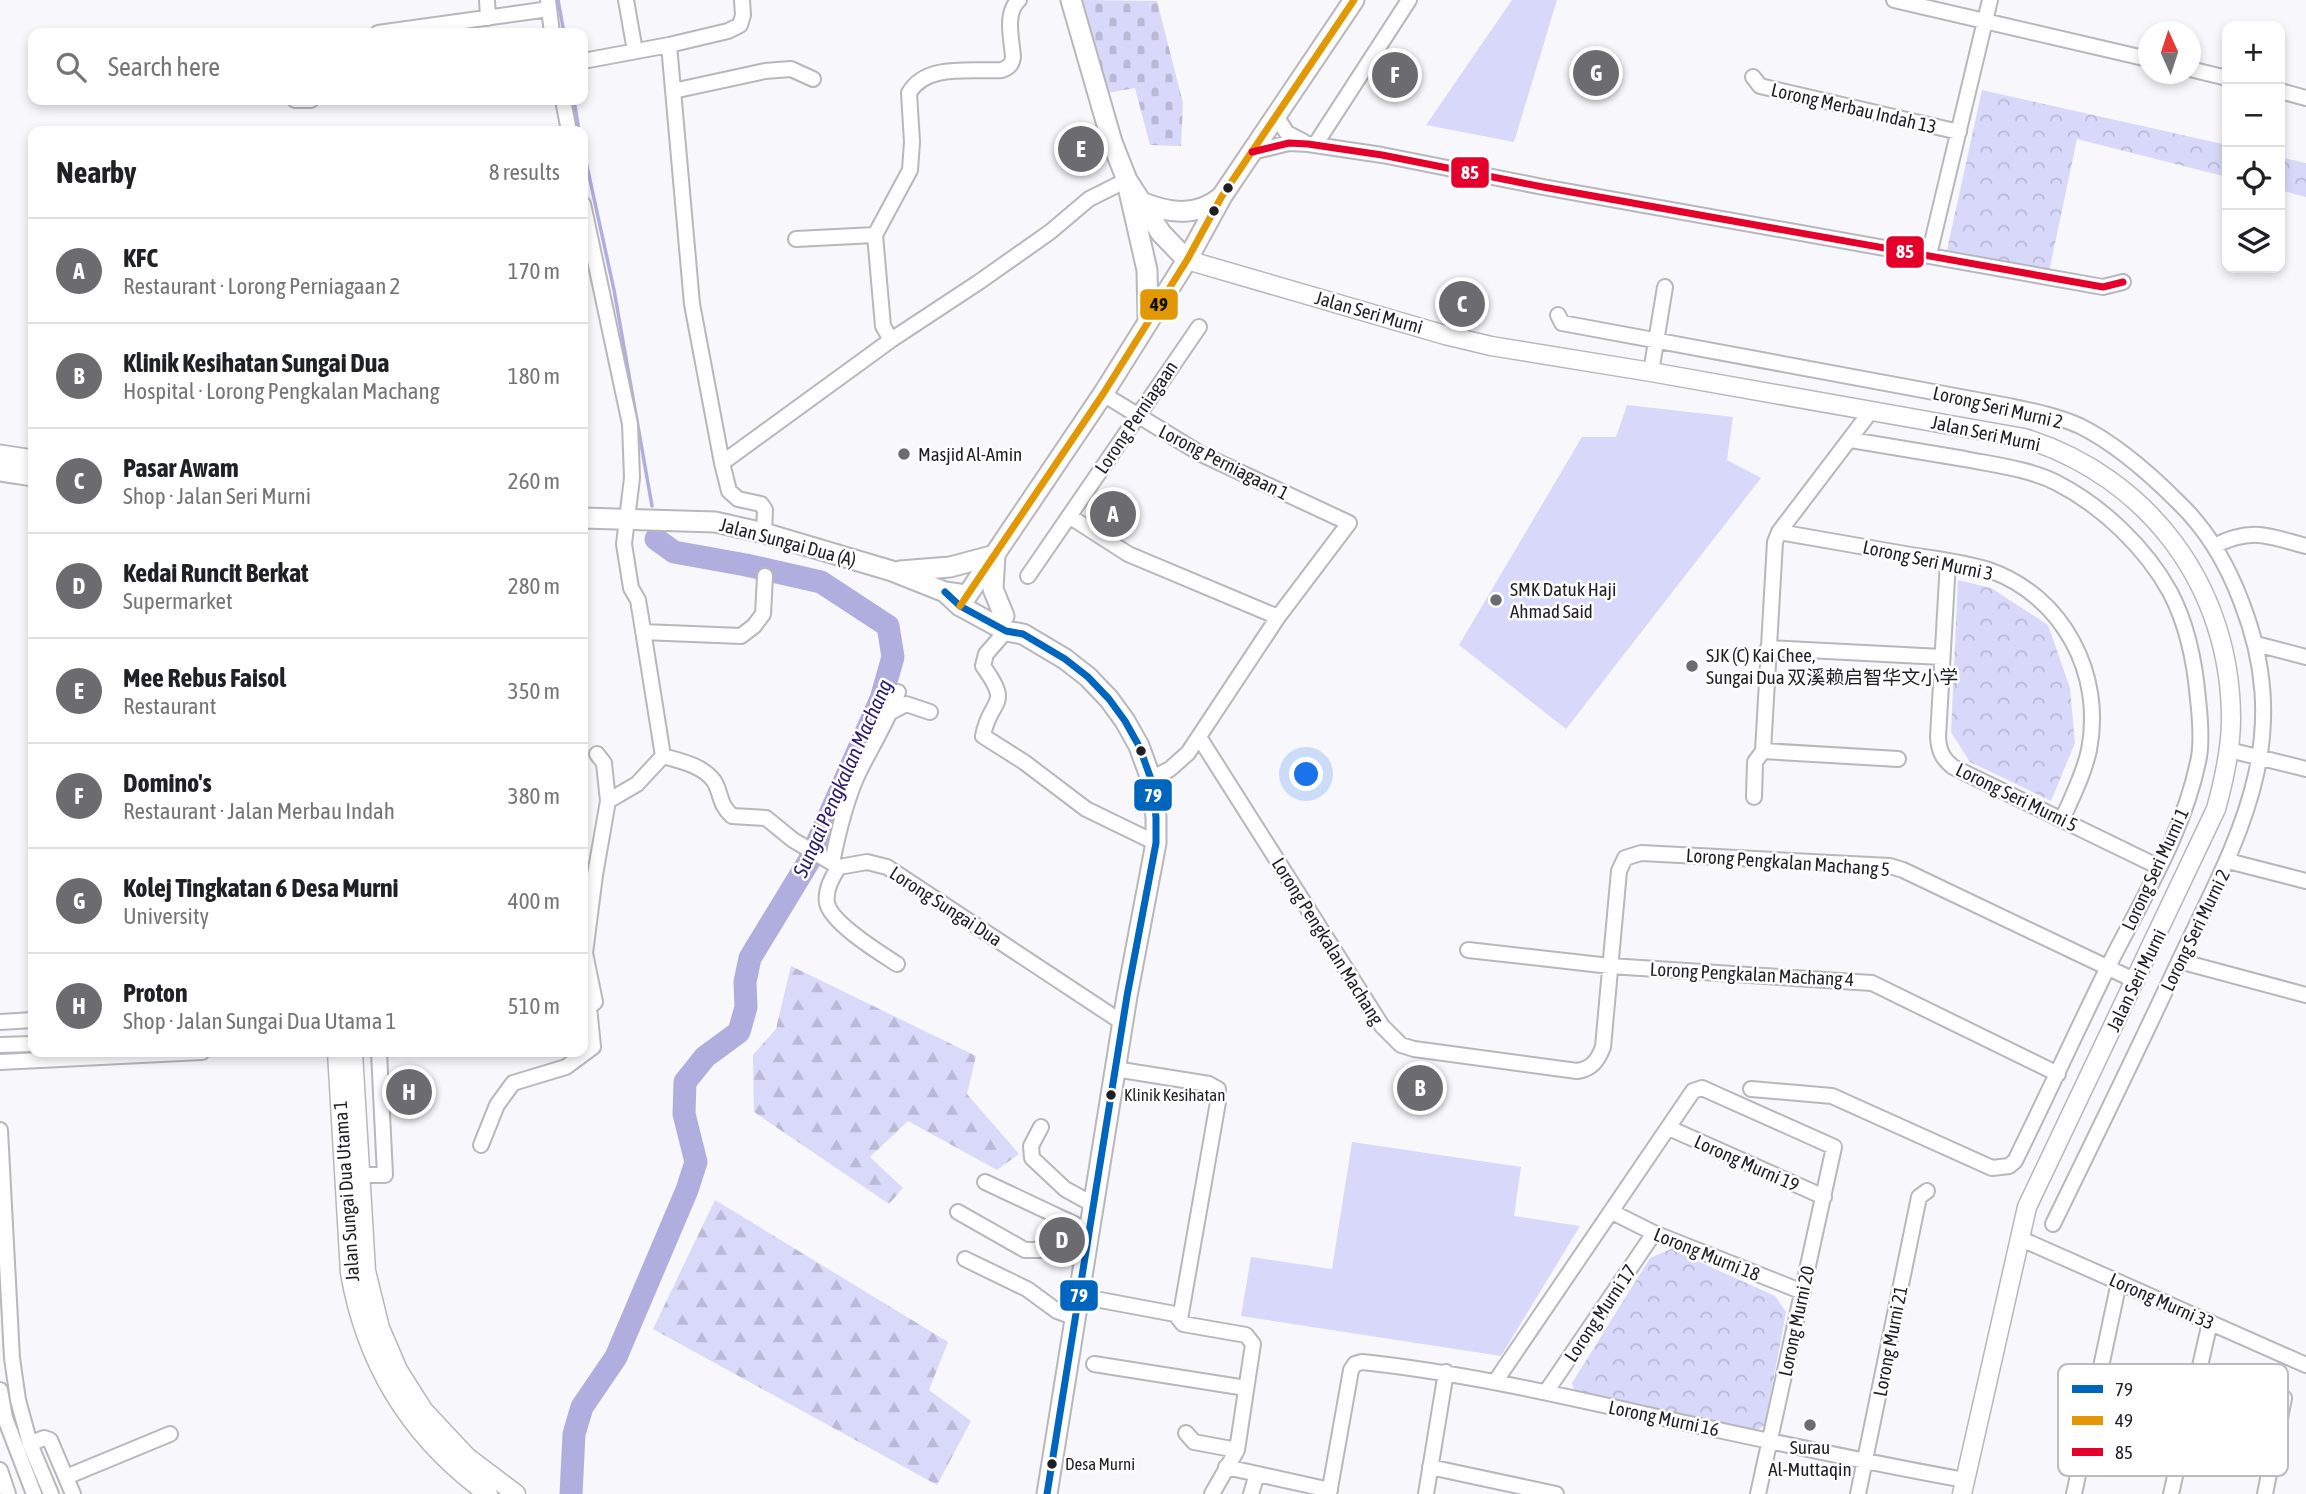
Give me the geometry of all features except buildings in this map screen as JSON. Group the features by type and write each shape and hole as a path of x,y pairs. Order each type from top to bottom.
{"main road":[{"path":"1072,0 1112,142 1127,180 1161,233 1187,260"},
{"path":"1047,1494 1115,1069 1156,843 1156,817 1151,779 1131,730 1109,699 1088,677 1065,659 964,601 1103,394 1187,260 1222,196 1354,0"},
{"path":"1127,180 1147,270 1148,321"},
{"path":"1139,201 1160,210 1188,211 1204,208 1222,196"},
{"path":"0,455 28,459"},
{"path":"0,471 28,475"},
{"name":"Jalan Sungai Dua (A)","path":"588,518 715,522 764,533 892,571 964,601"},
{"path":"892,571 950,567 995,555"},
{"path":"995,555 993,589 1011,627"}],"street":[{"path":"487,0 488,18"},
{"path":"626,0 635,51"},
{"path":"588,60 727,31 740,24 743,15 742,0"},
{"path":"891,340 883,326 875,235 910,170 912,142 909,93 919,80 936,73 1002,70 1008,67 1013,57 1010,15 1012,6 1019,0"},
{"path":"1311,144 1409,0"},
{"path":"1894,0 2138,58"},
{"path":"1928,255 1990,0"},
{"path":"415,28 488,18 548,4 551,28"},
{"path":"669,45 692,304 722,463 729,491 738,499 754,501 765,510 764,533"},
{"path":"673,91 765,71 791,69 813,79"},
{"path":"2201,72 2222,77"},
{"name":"Lorong Merbau Indah 13","path":"1753,77 1760,86 1959,132"},
{"path":"2285,92 2306,98"},
{"path":"564,105 568,126"},
{"path":"1276,116 1287,133 1311,144"},
{"path":"1252,152 1280,144 1311,144 2103,287 2123,282"},
{"path":"722,463 891,340 1050,232 1089,199 1127,180"},
{"path":"588,227 630,424 632,478 624,544 631,588 638,600 663,756"},
{"path":"796,239 875,235"},
{"name":"Jalan Seri Murni","path":"1187,260 1479,343 2024,438 2052,447 2106,476 2135,499 2163,528 2181,552 2203,593 2220,634 2230,691 2229,750 2216,809 2027,1208 1964,1487"},
{"path":"1651,372 1665,287"},
{"name":"Lorong Seri Murni 2","path":"1558,315 1562,323 2009,406 2061,419 2080,426 2125,455 2189,512 2214,546 2235,585 2256,644 2264,736 2261,757 2247,811 2228,861 2053,1224"},
{"name":"Lorong Perniagaan","path":"1028,576 1199,327"},
{"name":"Lorong Perniagaan 1","path":"1103,394 1201,454 1349,523 1278,617"},
{"path":"1754,797 1755,762 1763,751 1774,552 1779,532 1871,411"},
{"name":"Lorong Seri Murni 1","path":"1751,1089 1832,1096 1992,1168 2009,1166 2015,1161 2159,867 2183,812 2199,756 2196,670 2183,624 2170,592 2129,537 2092,506 2056,482 2006,466 1851,439"},
{"path":"1069,516 1128,554 1278,617 1188,754 1170,769 1151,779"},
{"name":"Lorong Seri Murni 3","path":"1779,532 1973,565 1998,574 2041,600 2071,635 2080,655 2092,702 2092,727 2084,770 2062,820"},
{"path":"2214,546 2233,537 2259,534 2306,546"},
{"name":"Lorong Seri Murni 5","path":"1948,561 1938,737 1939,751 1944,759 1953,767 2159,867"},
{"path":"643,632 741,636 754,626 763,614 765,576"},
{"path":"1011,627 986,654 983,666 999,690 999,699 983,736 1024,762 1086,809 1156,843"},
{"path":"2256,644 2306,657"},
{"path":"1768,648 1942,657"},
{"path":"897,964 832,915 827,902 838,831 856,778 891,712 898,692"},
{"path":"891,712 906,704 930,712"},
{"name":"Lorong Pengkalan Machang","path":"1199,737 1382,1026 1401,1045 1414,1049 1584,1070 1596,1062 1603,1047 1615,893 1619,871 1625,858"},
{"path":"2229,750 2306,769"},
{"path":"1763,751 1898,759"},
{"path":"588,930 608,801 604,764 597,754"},
{"path":"608,801 637,784 663,756"},
{"path":"663,756 700,769 714,782 722,807 732,816 766,818 793,841 833,863"},
{"name":"Lorong Pengkalan Machang 5","path":"1625,858 1641,853 1889,866 1903,870 2136,981"},
{"path":"2228,861 2306,881"},
{"name":"Lorong Sungai Dua","path":"833,863 867,862 887,867 1123,1023"},
{"name":"Lorong Pengkalan Machang 4","path":"1468,950 1610,966 1872,983 2058,1074"},
{"path":"2179,961 2306,995"},
{"path":"588,968 595,1002 590,1007 593,1047 588,1051"},
{"path":"0,1022 28,1020"},
{"path":"0,1045 28,1044"},
{"path":"0,1062 101,1057"},
{"name":"Jalan Sungai Dua Utama 1","path":"337,1057 350,1273 355,1305 365,1334 384,1377 411,1421 467,1479 488,1494"},
{"name":"Jalan Sungai Dua Utama 1","path":"353,1057 358,1175 366,1271 372,1305 380,1328 398,1370 424,1411 467,1457 516,1494"},
{"name":"Jalan Sungai Dua Utama 1","path":"358,1175 385,1175 379,1057"},
{"path":"481,1145 497,1105 513,1083 566,1067 580,1057"},
{"path":"1115,1069 1209,1084 1218,1089 1218,1102 1180,1319"},
{"name":"Lorong Murni 20","path":"1670,1128 1693,1091 1702,1088 1835,1147 1758,1494"},
{"path":"1041,1127 1031,1146 1032,1158 1065,1189 1094,1205"},
{"path":"1495,1382 1670,1128"},
{"name":"Lorong Murni 19","path":"1670,1128 1824,1197"},
{"path":"0,1130 4,1267 12,1358 18,1400 30,1444 51,1494"},
{"path":"985,1182 1089,1231"},
{"name":"Lorong Murni 21","path":"1858,1494 1919,1197 1927,1191"},
{"path":"958,1212 1025,1250 1046,1250 1085,1260"},
{"name":"Lorong Murni 18","path":"1612,1212 1654,1233 1803,1292"},
{"name":"Lorong Murni 17","path":"1546,1392 1654,1233"},
{"name":"Lorong Murni 33","path":"2019,1238 2306,1365"},
{"path":"965,1259 1027,1289 1057,1311 1076,1318"},
{"path":"2102,1364 2119,1282"},
{"path":"1079,1296 1175,1314 1183,1324 1251,1338 1254,1344 1237,1450 1212,1494"},
{"path":"2200,1364 2210,1322"},
{"name":"Lorong Murni 16","path":"1329,1492 1351,1370 1355,1364 1362,1362 1446,1372 1546,1392 1866,1461 1964,1487"},
{"path":"1094,1364 1246,1388"},
{"path":"1426,1494 1446,1372"},
{"path":"0,1390 5,1418 34,1494"},
{"path":"1186,1433 1194,1442 1237,1450"},
{"path":"66,1477 170,1434"},
{"path":"30,1444 44,1438 50,1440 73,1494"},
{"path":"1226,1467 1329,1492"},
{"path":"1430,1467 1556,1494"},
{"path":"0,1470 8,1494"},
{"path":"1251,1494 1257,1474"},
{"path":"2074,1494 2078,1476"},
{"path":"2171,1494 2175,1476"},
{"path":"2265,1494 2269,1476"}],"green space":[{"path":"1080,0 1157,1 1183,103 1181,146 1150,145 1135,88 1107,93"},
{"path":"1512,0 1557,0 1514,142 1426,125"},
{"path":"1982,90 2222,144 2222,176 2077,139 2049,272 1947,250"},
{"path":"2285,158 2306,163 2306,197 2285,191"},
{"path":"1627,405 1733,417 1727,460 1761,478 1566,729 1459,645 1582,437 1616,437"},
{"path":"1958,580 1991,588 2048,625 2070,688 2075,743 2051,801 1970,762 1951,732"},
{"path":"791,966 976,1056 967,1094 1019,1154 997,1170 908,1121 870,1157 903,1188 889,1204 754,1112 753,1055 776,1029"},
{"path":"1352,1142 1521,1167 1514,1216 1580,1226 1501,1356 1241,1316 1251,1257 1332,1269"},
{"path":"715,1200 948,1342 929,1390 971,1421 937,1485 653,1329"},
{"path":"1671,1249 1775,1296 1786,1312 1765,1425 1752,1433 1576,1396 1572,1383 1650,1258"}],"waterway":[{"name":"Sungai Pengkalan Machang","path":"558,0 563,28"},
{"name":"Sungai Pengkalan Machang","path":"575,105 578,126"},
{"name":"Sungai Pengkalan Machang","path":"588,171 614,290 652,506"},
{"name":"Sungai Pengkalan Machang","path":"571,1494 574,1434 582,1407 616,1357 687,1190 696,1162 684,1114 685,1082 705,1057 739,1032 746,1007 745,982 750,958 809,861 881,699 893,657 888,626 821,582 674,552 656,539"}],"transit line":[{"name":"49","path":"960,606 1103,394 1187,260 1222,196 1354,0"},
{"name":"85","path":"1252,152 1289,143 1382,155 1543,187 2103,287 2123,282"},
{"name":"79","path":"945,592 960,606 1006,631 1023,634 1065,659 1088,677 1109,699 1139,746 1151,779 1156,817 1156,843 1127,996 1047,1494"}],"place":[{"name":"Kolej Tingkatan 6 Desa Murni","path":"1596,73"},
{"name":"Domino's","path":"1395,75"},
{"name":"Mee Rebus Faisol","path":"1081,149"},
{"name":"Pasar Awam","path":"1462,304"},
{"name":"Masjid Al-Amin","path":"904,454"},
{"name":"KFC","path":"1113,514"},
{"name":"SMK Datuk Haji Ahmad Said","path":"1496,600"},
{"name":"SJK (C) Kai Chee, Sungai Dua 双溪赖启智华文小学","path":"1692,666"},
{"name":"Klinik Kesihatan Sungai Dua","path":"1420,1088"},
{"name":"Proton","path":"409,1092"},
{"name":"Klinik Kesihatan","path":"1111,1095"},
{"name":"Kedai Runcit Berkat","path":"1062,1240"},
{"name":"Surau Al-Muttaqin","path":"1810,1425"},
{"name":"Desa Murni","path":"1052,1464"}]}
